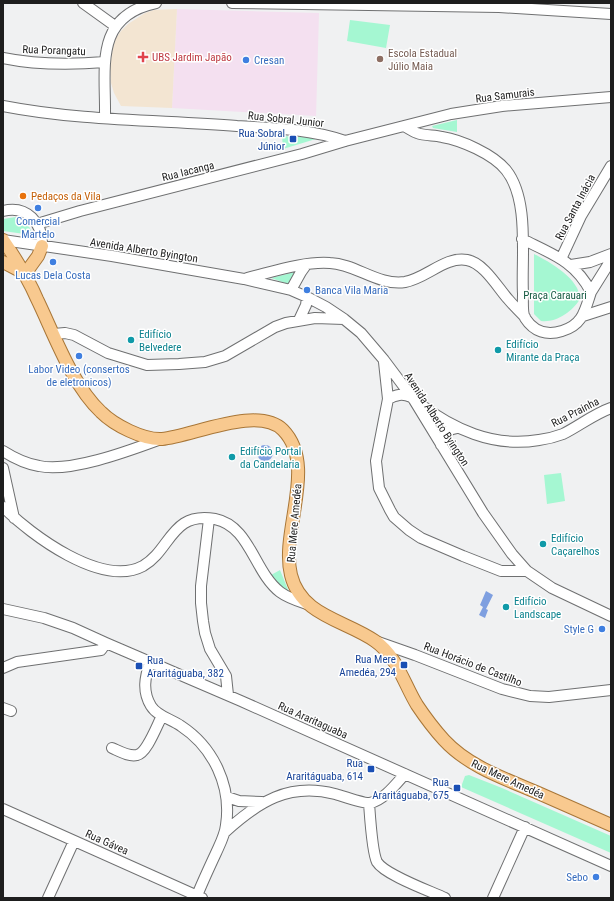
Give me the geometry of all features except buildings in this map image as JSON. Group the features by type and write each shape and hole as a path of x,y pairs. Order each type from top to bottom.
{"main road":[{"name":"Rua Mere Amedéa","path":"3,240 25,274 76,380 101,413 116,424 140,435 161,439 255,419 274,423 280,427 289,436 297,458 298,474 290,542 289,565 292,578 298,591 307,604 330,618 376,641 393,660 424,714 445,740 461,756 491,772 611,825"},
{"path":"3,262 25,274 38,256 42,246"}],"street":[{"path":"83,3 115,26"},
{"path":"105,118 105,62 110,35 119,21 131,12 143,6 154,3"},
{"path":"232,3 429,4 611,14"},
{"name":"Rua Porangatu","path":"3,58 38,64 105,62"},
{"name":"Rua Samurais","path":"404,126 451,114 502,106 611,97"},
{"name":"Rua Sobral Junior","path":"3,106 28,111 88,118 292,130 326,135 345,141"},
{"path":"345,141 404,126 417,133 441,136 472,147 497,161 512,178 518,196 522,218 524,317"},
{"name":"Rua Iacanga","path":"37,224 80,211 302,154 345,141"},
{"name":"Rua Santa Inácia","path":"561,259 581,216 611,166"},
{"path":"3,211 14,209 30,216 37,224 42,236 42,246"},
{"path":"522,239 571,265 584,279 591,292"},
{"name":"Avenida Alberto Byington","path":"3,240 112,256 244,279 291,290 307,297 344,319 361,333 384,360 412,399 483,513 512,554 527,571 552,588 611,616"},
{"path":"571,265 590,262 611,254"},
{"path":"244,279 306,265 330,263 348,266 387,281 406,282 421,277 445,264 457,260 467,260 474,262 485,271 537,331 549,333 559,332 571,328 577,324 583,316 591,292 611,260"},
{"path":"291,290 306,265"},
{"path":"508,299 516,299 523,296"},
{"path":"299,320 306,306 307,297"},
{"path":"583,316 611,307"},
{"path":"54,334 65,333 74,335 108,353 147,365 179,364 205,362 225,356 275,327 299,320 315,318 344,319"},
{"path":"384,360 388,399 385,419 377,449 376,471 382,497 394,517 421,538 495,569 507,571 527,571"},
{"path":"388,399 404,394 412,399"},
{"name":"Rua Prainha","path":"412,399 457,428 468,433 489,440 520,443 562,435 602,411 611,408"},
{"path":"441,445 448,430 457,428"},
{"path":"3,451 29,463 54,468 70,466 108,457 161,439"},
{"path":"3,468 14,518"},
{"path":"3,507 34,535 58,549 94,566 119,572 133,570 152,560 172,533 183,524 198,519 220,521 234,528 246,543 259,567 271,584 279,592 307,604"},
{"path":"209,519 201,586 201,603 205,633 210,649 226,676 228,695"},
{"name":"Rua Araritaguaba","path":"3,608 44,618 73,628 228,695 610,865"},
{"name":"Rua Horácio de Castilho","path":"376,641 502,689 530,696 549,697 611,690"},
{"path":"3,668 17,662 97,651 104,648 106,643"},
{"path":"150,662 145,684 145,692 152,707 162,716 179,724 191,733 204,747 222,778 227,797 228,813 225,832 198,897"},
{"path":"112,748 129,755 136,756 140,754 145,749 162,716"},
{"path":"225,832 262,802 289,793 311,790 326,792 369,803 378,800 405,774"},
{"path":"227,797 239,801 262,802"},
{"path":"369,803 375,855 380,865 390,873 445,898"},
{"name":"Rua Gávea","path":"3,809 198,897"},
{"path":"493,898 524,827"},
{"path":"48,898 74,841"}],"shaded area":[{"name":"Cresan","path":"177,9 319,13 316,116 172,108"},
{"name":"UBS Jardim Japão","path":"177,9 172,108 121,106 114,93 111,83 110,66 116,38 128,24 145,13 154,10"}],"green space":[{"path":"350,20 390,25 386,48 347,41"},
{"path":"457,120 457,132 433,128 432,126"},
{"path":"282,136 319,138 283,149"},
{"path":"16,217 27,223 32,235 3,231 3,219"},
{"name":"Praça Carauari","path":"534,254 556,266 570,278 579,292 580,299 577,304 563,316 552,320 541,321 534,314"},
{"path":"295,272 288,284 271,278"},
{"path":"561,473 565,501 547,504 544,475"},
{"path":"280,570 289,592 281,590 271,575"},
{"path":"469,775 611,836 611,853 461,787 465,776"}],"water":[{"path":"265,445 272,450 273,453 268,460 265,461 258,456 257,453 262,446"},
{"path":"486,591 493,595 486,609 488,610 485,618 479,615 483,607 480,605"}],"place":[{"name":"UBS Jardim Japão","path":"143,57"},
{"name":"Escola Estadual Júlio Maia","path":"380,59"},
{"name":"Cresan","path":"246,60"},
{"name":"Rua Sobral Júnior","path":"293,139"},
{"name":"Pedaços da Vila","path":"23,196"},
{"name":"Comercial Martelo","path":"38,208"},
{"name":"Lucas Dela Costa","path":"53,262"},
{"name":"Banca Vila Maria","path":"307,290"},
{"name":"Edifício Belvedere","path":"131,340"},
{"name":"Edifício Mirante da Praça","path":"498,350"},
{"name":"Labor Video (consertos de eletronicos)","path":"79,356"},
{"name":"Edifício Portal da Candelaria","path":"232,457"},
{"name":"Edifício Caçarelhos","path":"543,544"},
{"name":"Edifício Landscape","path":"506,607"},
{"name":"Style G","path":"602,629"},
{"name":"Rua Mere Amedéa, 294","path":"404,665"},
{"name":"Rua Araritáguaba, 382","path":"139,666"},
{"name":"Rua Araritáguaba, 614","path":"371,769"},
{"name":"Rua Araritáguaba, 675","path":"457,788"},
{"name":"Sebo","path":"596,877"}]}
